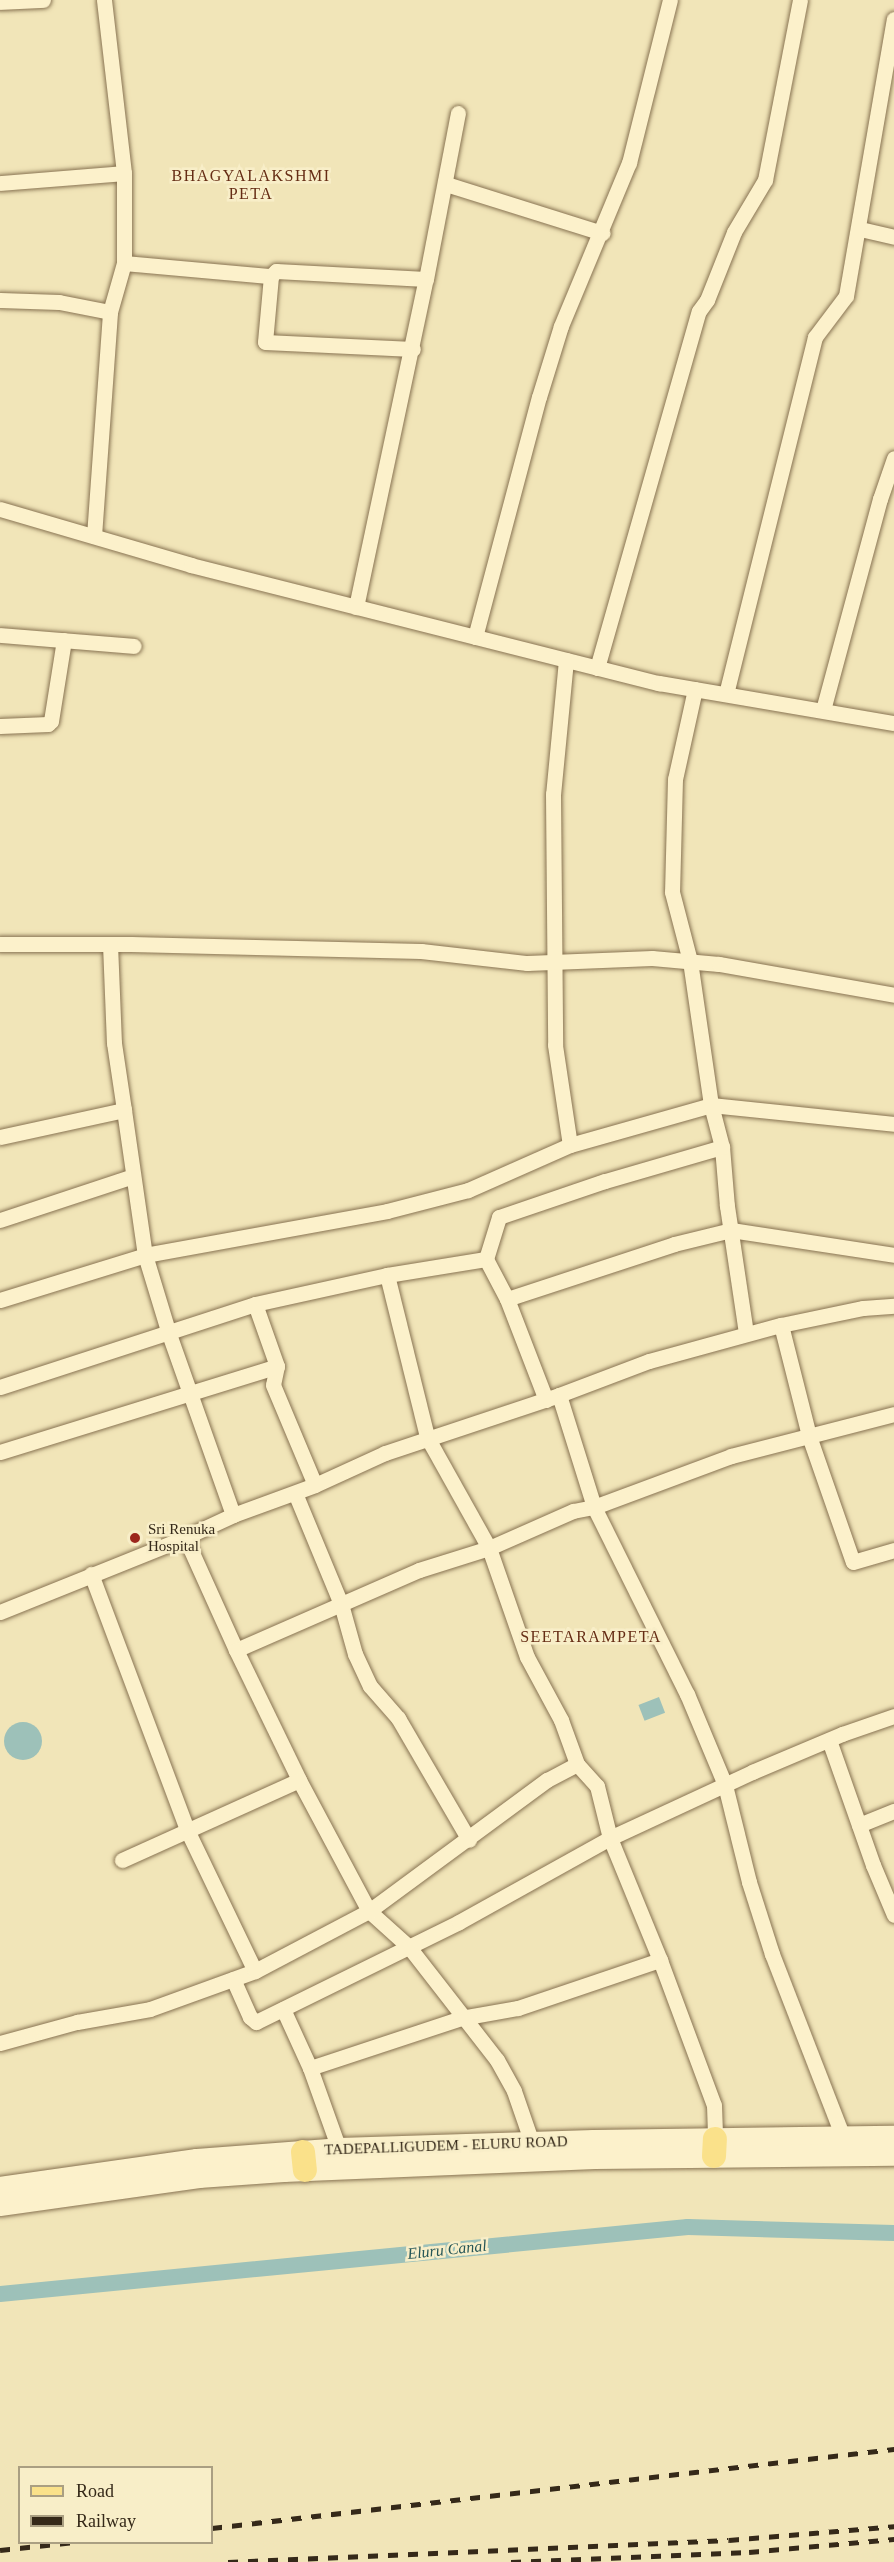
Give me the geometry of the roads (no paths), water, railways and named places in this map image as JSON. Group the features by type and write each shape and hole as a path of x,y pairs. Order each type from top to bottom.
{"main road":[{"name":"TADEPALLIGUDEM - ELURU ROAD","path":"0,2188 197,2160 304,2161 714,2148 843,2137 894,2137"},
{"name":"TADEPALLIGUDEM - ELURU ROAD","path":"0,2205 304,2161 339,2149 532,2143 894,2155"}],"street":[{"path":"0,2 43,0"},
{"path":"93,536 110,312 124,263 124,174 105,0"},
{"path":"475,637 542,386 561,326 602,233 629,163 670,0"},
{"path":"597,668 699,311 707,300 734,232 765,180 801,0"},
{"path":"726,694 815,337 846,296 860,229 894,19"},
{"path":"356,607 413,349 458,113"},
{"path":"0,183 124,174"},
{"path":"446,184 602,233"},
{"path":"860,229 894,237"},
{"path":"124,263 271,276"},
{"path":"413,349 265,342 271,276 276,271 426,279"},
{"path":"0,300 59,302 110,312"},
{"path":"822,710 880,499 894,458"},
{"path":"0,509 191,565 597,668 695,689 894,723"},
{"path":"0,635 134,646"},
{"path":"0,726 48,724 51,721 64,640"},
{"path":"566,660 553,794 555,1045 570,1145"},
{"path":"695,689 675,779 672,892 690,961 711,1105 722,1147 746,1333"},
{"path":"0,944 110,944 421,951 527,963 652,958 719,964 894,995"},
{"path":"110,944 114,1043 146,1255 169,1334 233,1515"},
{"path":"0,1300 146,1255 387,1211 468,1190 570,1145 711,1105 894,1124"},
{"path":"0,1137 124,1110"},
{"path":"722,1147 605,1181 499,1217 486,1259 507,1299 552,1398 594,1507 687,1694 725,1785 749,1882 772,1954 843,2137"},
{"path":"0,1220 133,1176"},
{"path":"507,1299 674,1244 731,1230 894,1255"},
{"path":"0,1387 169,1334 255,1304 387,1275 486,1259"},
{"path":"387,1275 427,1437 489,1548 527,1657 561,1720 577,1764 597,1786 610,1838 660,1960 714,2105 714,2148"},
{"path":"255,1304 277,1366 273,1385 315,1485"},
{"path":"0,1612 185,1537 233,1515 315,1485 427,1437 552,1398 649,1360 781,1325 863,1308 894,1306"},
{"path":"781,1325 809,1436 853,1562 894,1550"},
{"path":"0,1452 191,1395 277,1366"},
{"path":"236,1650 419,1570 489,1548 573,1511 594,1507 731,1456 894,1414"},
{"path":"295,1493 341,1604 355,1654 370,1686 398,1718 469,1840"},
{"path":"185,1537 236,1650 299,1780 369,1911 409,1947 502,2071 514,2091 532,2143"},
{"path":"91,1574 188,1832 255,1971"},
{"path":"233,1979 250,2017 256,2022 459,1923 610,1838 829,1740 894,1716"},
{"path":"829,1740 894,1915"},
{"path":"0,2043 77,2022 150,2009 255,1971 369,1911 469,1840 547,1780 577,1764"},
{"path":"122,1860 299,1780"},
{"path":"859,1825 894,1811"},
{"path":"310,2068 461,2018 518,2008 660,1960"},
{"path":"283,2009 310,2068 339,2149"}],"water":[{"path":"659,1697 665,1713 645,1721 638,1705"},
{"path":"23,1722 36,1728 42,1741 36,1754 23,1760 10,1754 4,1741 10,1728"}],"waterway":[{"name":"Eluru Canal","path":"0,2294 688,2227 894,2233"}],"railway":[{"path":"213,2528 894,2449"},
{"path":"228,2562 729,2540 894,2526"},
{"path":"511,2562 749,2552 894,2539"},
{"path":"0,2550 56,2544"}],"place":[{"name":"Sri Renuka Hospital","path":"135,1538"}],"district":[{"name":"BHAGYALAKSHMI PETA","path":"251,185"},
{"name":"SEETARAMPETA","path":"591,1637"}]}
